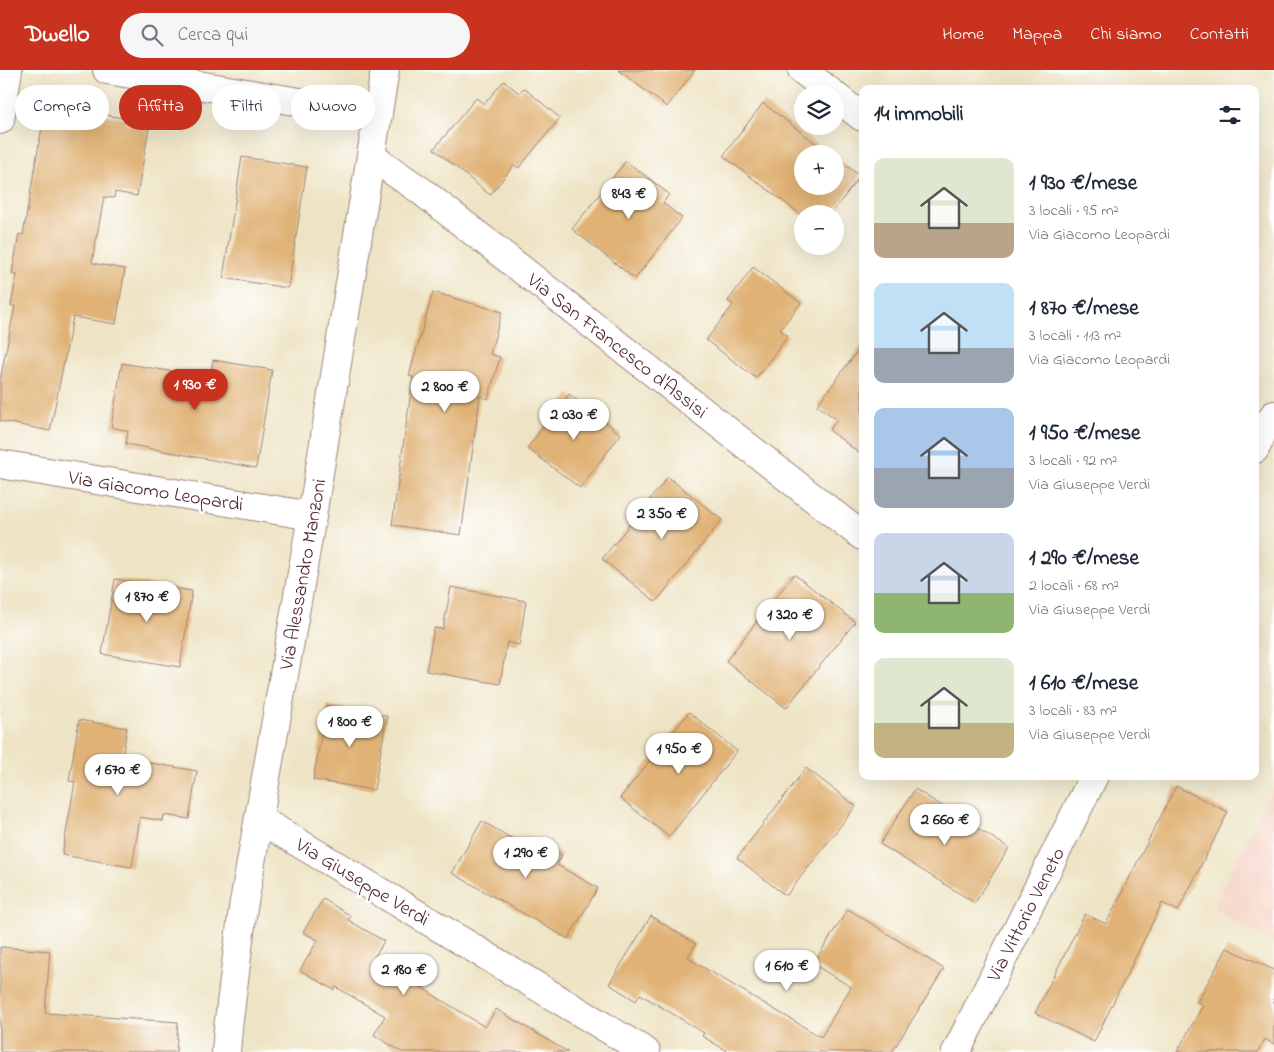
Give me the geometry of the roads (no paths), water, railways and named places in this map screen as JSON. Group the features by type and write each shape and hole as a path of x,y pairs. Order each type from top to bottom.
{"street":[{"path":"0,120 8,70"},
{"path":"107,70 379,106"},
{"name":"Via Alessandro Manzoni","path":"226,1052 243,908 312,516 386,70"},
{"name":"Via Alessandro Manzoni","path":"379,106 402,70"},
{"path":"802,70 821,85"},
{"path":"844,103 859,115"},
{"name":"Via San Francesco d'Assisi","path":"372,157 420,190 859,534"},
{"name":"Via Giacomo Leopardi","path":"0,464 312,516"},
{"name":"Via Vittorio Veneto","path":"956,1052 1092,780"},
{"name":"Via Giuseppe Verdi","path":"259,819 646,1052"}]}
